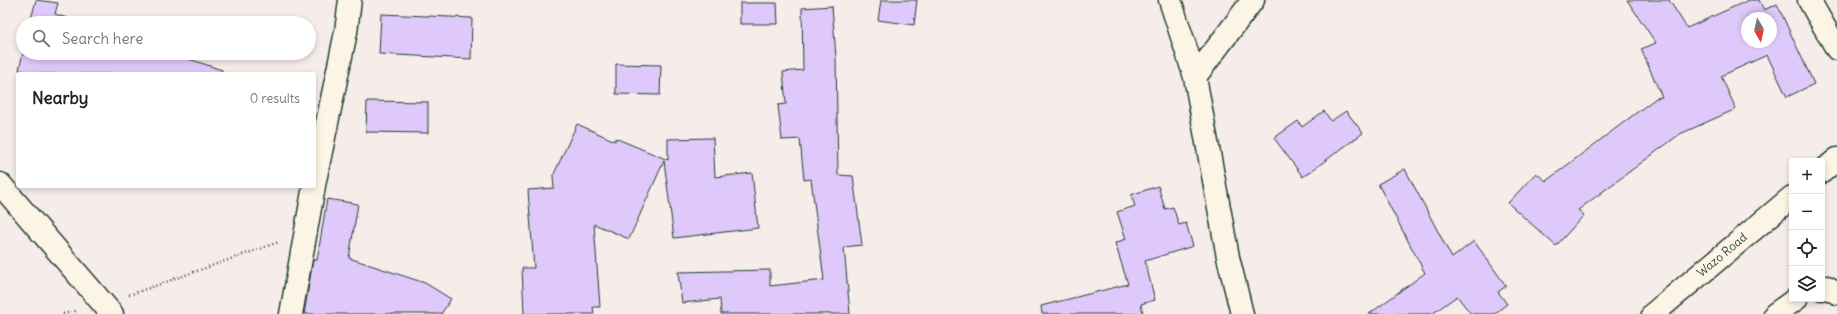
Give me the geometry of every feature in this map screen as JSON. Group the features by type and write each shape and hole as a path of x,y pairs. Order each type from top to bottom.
{"street":[{"path":"316,176 346,32 350,0"},
{"path":"1170,0 1194,77 1228,257 1242,314"},
{"path":"1194,77 1253,0"},
{"path":"1809,0 1837,49"},
{"path":"1825,169 1837,159"},
{"path":"0,184 108,309"},
{"path":"291,314 304,233 314,188"},
{"name":"Wazo Road","path":"1653,314 1789,200"},
{"path":"1825,288 1827,287 1837,293"},
{"path":"1775,314 1792,302"}],"path":[{"path":"63,314 108,309 160,285 304,233"}],"building":[{"path":"36,0 58,3 55,14 61,16 32,16"},
{"path":"881,0 917,0 914,25 878,20"},
{"path":"1627,0 1669,0 1687,28 1749,0 1759,0 1764,10 1777,4 1814,84 1787,97 1767,55 1721,76 1736,109 1680,134 1578,210 1584,215 1556,246 1508,203 1536,173 1546,181 1656,98 1662,97 1641,49 1656,43"},
{"path":"740,3 777,3 778,24 740,24"},
{"path":"832,6 836,57 838,175 853,176 862,245 844,247 850,314 721,314 720,299 682,303 678,272 770,270 770,286 824,280 811,179 804,180 800,139 782,140 778,105 786,104 783,72 803,70 802,8"},
{"path":"381,14 472,18 471,59 379,54"},
{"path":"21,60 192,60 222,70 222,72 29,72 19,70"},
{"path":"616,64 661,65 660,95 616,94"},
{"path":"367,101 428,102 428,133 366,132"},
{"path":"1324,111 1331,121 1346,111 1363,133 1303,177 1274,138 1298,121 1302,127"},
{"path":"577,124 615,141 615,138 668,160 668,139 713,138 715,177 752,173 758,228 674,238 664,161 629,239 594,224 600,307 593,307 594,314 524,314 522,268 534,268 528,190 554,188 553,176"},
{"path":"1405,169 1452,258 1474,241 1506,286 1498,292 1507,304 1494,314 1471,314 1457,296 1432,314 1369,314 1425,273 1378,184"},
{"path":"1158,186 1165,209 1173,207 1179,225 1186,223 1193,246 1145,261 1155,300 1141,304 1143,314 1042,314 1041,306 1128,284 1115,243 1126,239 1117,212 1135,206 1131,195"},
{"path":"327,199 358,204 349,258 425,283 451,299 441,314 304,314 313,260 317,260"}]}
